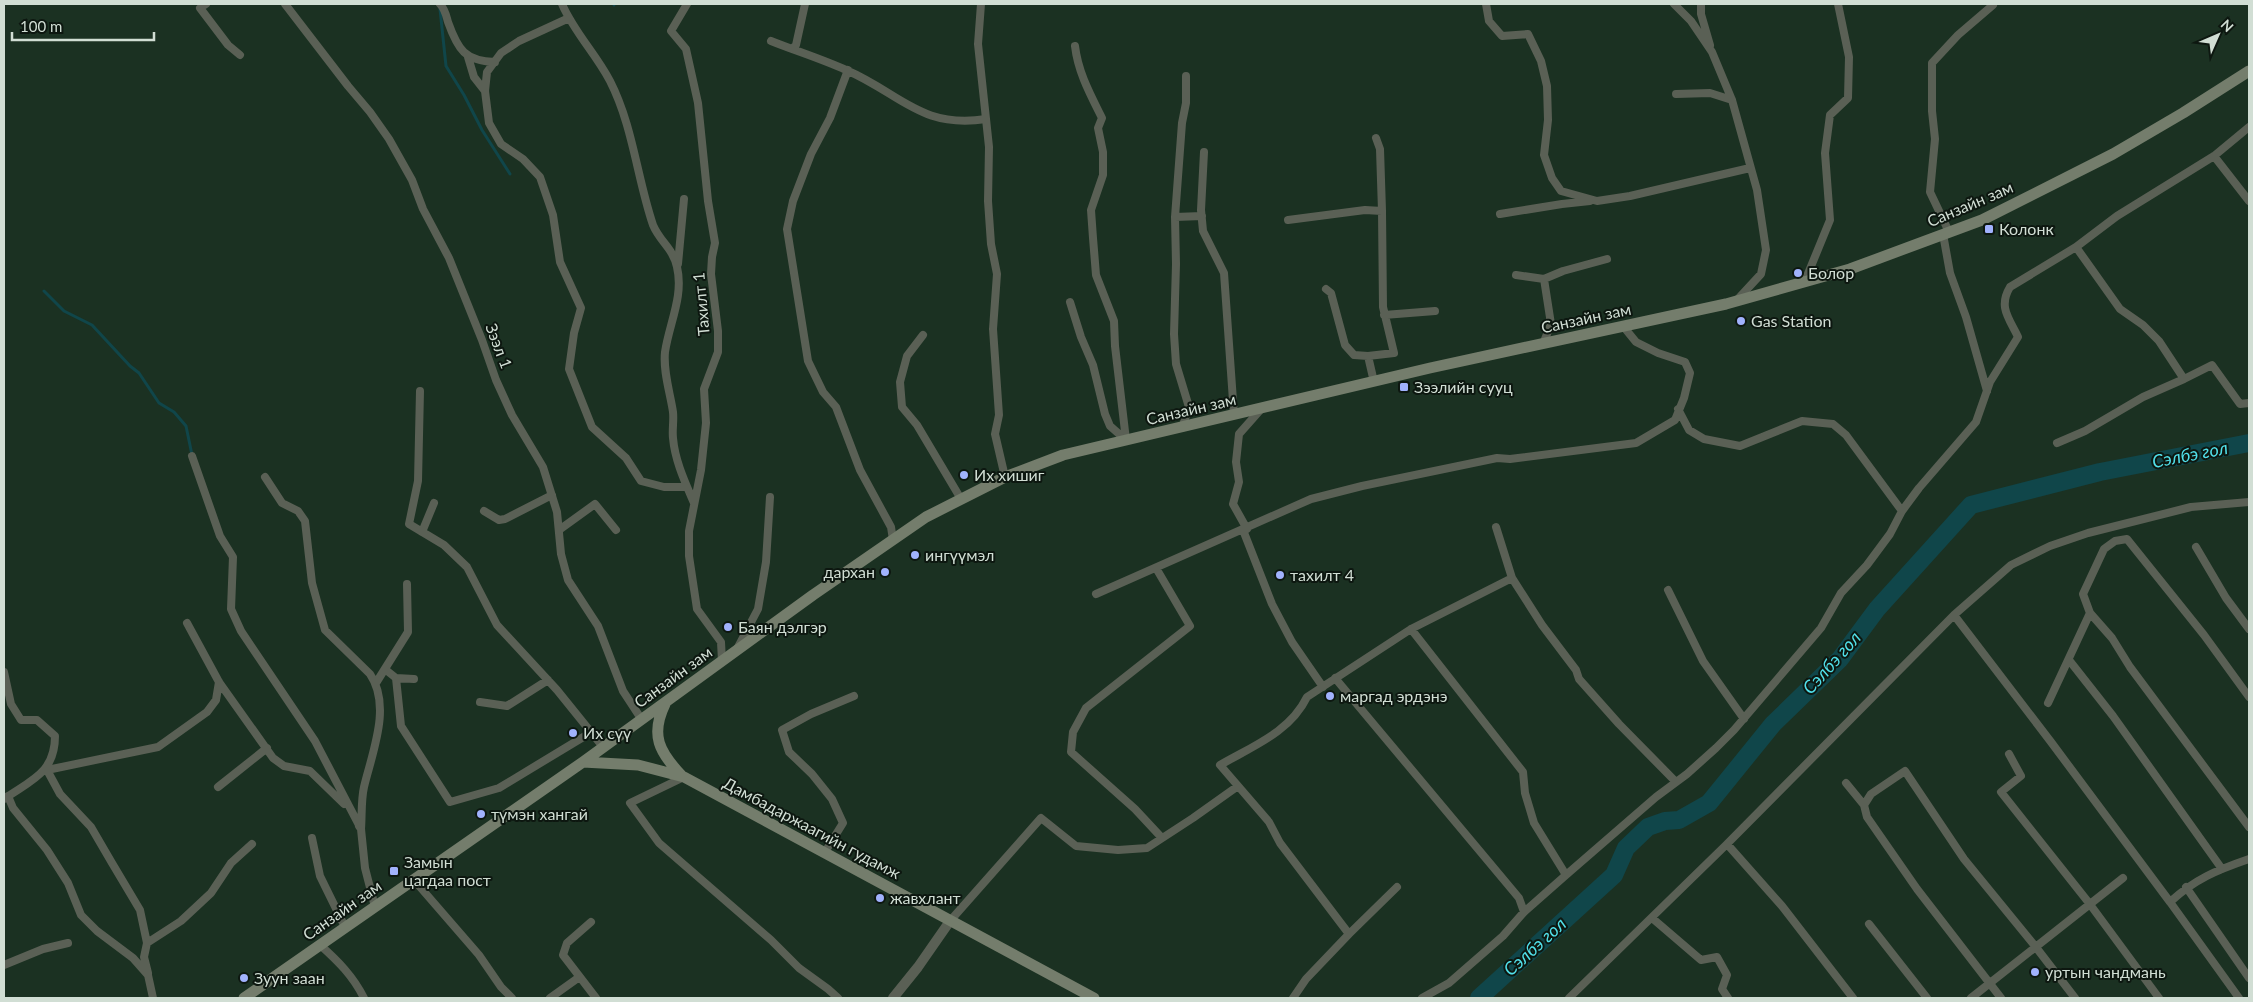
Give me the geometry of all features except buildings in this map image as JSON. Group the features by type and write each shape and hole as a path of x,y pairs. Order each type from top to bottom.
{"main road":[{"name":"Санзайн зам","path":"244,998 603,748 813,595 926,517 1005,477 1063,455 1374,382 1736,301 1850,269 1982,220 2112,154 2183,113 2249,71"},
{"path":"666,702 659,717 657,730 659,742 667,759 684,777"},
{"name":"Дамбадаржаагийн гудамж","path":"583,762 638,764 684,777 1094,998"}],"street":[{"path":"206,4 200,8 228,44 240,55"},
{"name":"Зээл 1","path":"285,4 375,118 412,180 423,209 449,258 496,380 512,415 543,467 557,512 561,554 568,580 598,626 623,691 642,720"},
{"path":"440,4 443,7 453,35 468,57 474,78 485,91"},
{"path":"562,4 610,81 629,133 656,234 673,252 678,269"},
{"name":"Тахилт 1","path":"687,4 671,31 686,49 698,103 708,201 715,243 711,274 718,331 718,352 704,389 703,405 706,423 701,470 689,531 689,556 698,608 721,642 722,661"},
{"path":"792,49 796,45 805,4"},
{"path":"981,4 978,44 990,178 988,201 996,274 993,329 999,415 995,434 1005,477"},
{"path":"1486,4 1489,21 1502,36 1528,34 1541,61 1547,86 1548,103 1544,155 1552,178 1561,191 1598,200"},
{"path":"1674,4 1691,21 1712,52"},
{"path":"1701,4 1700,14 1712,52 1732,100 1757,190 1766,250 1761,274 1736,301"},
{"path":"1805,281 1830,220 1825,153 1830,115 1848,98 1849,57 1838,4"},
{"path":"1987,392 1966,317 1950,273 1946,233 1930,192 1935,140 1932,111 1932,63 1958,35 1993,5"},
{"path":"569,18 519,41 502,53 487,72 485,91 489,124 501,144 523,159 540,177 553,215 560,262 581,308 574,333 569,369 592,426 626,458 641,481 664,487 687,488"},
{"path":"771,41 848,70 920,113 938,118 973,121 986,119"},
{"path":"1074,46 1077,65 1102,118 1098,128 1103,152 1103,175 1091,210 1093,238 1096,274 1114,321 1115,346 1126,440"},
{"path":"468,57 480,62 496,62"},
{"path":"848,70 830,118 811,154 793,201 787,229 808,361 823,392 836,407 851,449 891,527 893,540"},
{"path":"1182,428 1189,407 1176,364 1175,217 1182,123 1186,103 1186,76"},
{"path":"1676,94 1710,93 1732,100"},
{"path":"1422,998 1449,983 1503,936 1524,912 1566,875 1716,748 1744,719 1775,680 1821,628 1841,592 1867,565 1890,534 1902,511 1947,453 1976,422 1990,382 2018,337 2004,308 2004,296 2010,287 2076,247 2117,216 2214,156 2249,127"},
{"path":"1326,289 1331,293 1345,345 1354,355 1368,356 1394,352 1384,314 1380,149 1376,138"},
{"path":"1204,152 1202,216 1206,238 1224,273 1234,415"},
{"path":"2214,156 2249,201"},
{"path":"1500,214 1630,196 1750,168"},
{"path":"684,199 678,269 679,295 665,355 673,413 673,439 682,476 694,502"},
{"path":"1288,220 1365,210 1382,211"},
{"path":"1175,217 1202,216"},
{"path":"2076,247 2120,309 2143,325 2159,342 2184,379"},
{"path":"1516,274 1544,279 1563,271 1606,259"},
{"path":"1543,344 1550,324 1544,279"},
{"path":"1070,302 1081,337 1093,365 1105,414 1110,426 1126,440"},
{"path":"1384,314 1435,310"},
{"path":"1096,594 1245,530 1311,499 1362,486 1496,458 1510,459 1636,443 1674,420 1684,398 1690,373 1685,362 1658,353 1636,342 1623,326"},
{"path":"923,335 907,356 900,382 902,407 917,425 961,499"},
{"path":"1368,356 1374,382"},
{"path":"2058,443 2085,431 2143,397 2212,364 2240,404 2249,403"},
{"path":"420,391 418,481 410,524 444,545 468,567 496,625 548,680 603,748"},
{"path":"1262,408 1239,434 1236,462 1240,482 1234,504 1272,604 1292,642 1323,687"},
{"path":"1678,409 1689,430 1704,439 1740,446 1802,421 1833,424 1846,435 1902,511"},
{"path":"192,456 220,536 233,557 231,609 241,631 315,741 361,829"},
{"path":"265,477 282,503 298,512 306,522 312,582 325,630 370,674 376,683 379,703 378,740 364,789 361,829 365,868 375,907"},
{"path":"484,511 499,520 505,519 552,495"},
{"path":"736,652 758,609 766,562 770,497"},
{"path":"1569,998 1727,844 1954,615 2011,565 2050,546 2088,533 2191,507 2249,502"},
{"path":"422,532 434,503"},
{"path":"559,530 595,504 616,530"},
{"path":"1496,527 1512,578 1542,625 1576,670 1579,679 1675,782"},
{"path":"2249,697 2204,635 2127,540 2115,541 2104,549 2083,594 2090,613 2112,638 2136,675 2249,827"},
{"path":"2196,546 2226,598 2249,630"},
{"path":"1156,568 1190,626 1086,708 1073,732 1071,752 1135,809 1162,838"},
{"path":"1349,934 1280,843 1269,822 1220,765 1280,730 1299,713 1307,697 1411,629 1512,578"},
{"path":"376,683 386,670 408,632 407,584"},
{"path":"1668,590 1703,661 1744,719"},
{"path":"2048,703 2090,613"},
{"path":"1954,615 2052,742 2239,998"},
{"path":"187,623 218,682 273,758 284,766 310,771 352,814 361,829"},
{"path":"1411,629 1523,772 1525,792 1534,823 1566,875"},
{"path":"2069,660 2113,716 2222,869"},
{"path":"386,670 396,678 414,679"},
{"path":"4,672 11,704 21,720 36,720 55,736 55,751 46,770"},
{"path":"396,678 401,726 450,802 499,788 590,733"},
{"path":"1335,678 1519,898 1524,912"},
{"path":"480,702 507,706 548,680"},
{"path":"148,975 133,958 97,931 81,916 68,883 47,850 6,797 46,770 158,747 207,712 216,700 218,682"},
{"path":"824,852 843,822 832,799 812,774 789,752 782,730 811,714 854,696"},
{"path":"218,787 267,748"},
{"path":"2009,754 2021,776 2001,792 2089,903 2159,998"},
{"path":"46,770 60,794 91,827 140,910 147,942 144,957 153,998"},
{"path":"1864,805 1871,794 1905,771 1964,860 2036,946 2075,998"},
{"path":"684,777 630,803 659,843 771,940 798,968 828,988 838,998"},
{"path":"1846,783 1864,805 1867,817 1917,889 2001,998"},
{"path":"893,998 950,922 1041,818 1076,846 1118,850 1147,848 1238,786"},
{"path":"312,838 320,876 345,927"},
{"path":"147,942 181,921 193,910 211,893 231,863 252,844"},
{"path":"1727,844 1782,906 1853,998"},
{"path":"2170,902 2186,887 2210,873 2249,860"},
{"path":"1971,998 2122,878"},
{"path":"414,880 479,955 501,987 512,998"},
{"path":"1293,998 1306,978 1397,887"},
{"path":"2186,887 2249,978"},
{"path":"1652,918 1701,960 1717,957 1728,974 1722,989 1728,998"},
{"path":"591,922 567,943 563,955 578,978 596,998"},
{"path":"1869,924 1927,998"},
{"path":"4,965 43,949 68,943"},
{"path":"320,945 344,966 364,998"},
{"path":"550,998 578,978"}],"waterway":[{"path":"440,9 446,66 482,130 510,174"},
{"path":"44,291 64,311 92,325 130,366 139,373 159,403 174,412 186,426 192,455"},
{"name":"Сэлбэ гол","path":"1479,998 1614,875 1626,848 1648,827 1665,821 1679,820 1709,803 1773,724 1840,659 1877,609 1971,505 2100,472 2249,443"}],"place":[{"name":"Колонк","path":"1989,229"},
{"name":"Болор","path":"1798,273"},
{"name":"Gas Station","path":"1741,321"},
{"name":"Зээлийн сууц","path":"1404,387"},
{"name":"Их хишиг","path":"964,475"},
{"name":"ингүүмэл","path":"915,555"},
{"name":"дархан","path":"885,572"},
{"name":"тахилт 4","path":"1280,575"},
{"name":"Баян дэлгэр","path":"728,627"},
{"name":"маргад эрдэнэ","path":"1330,696"},
{"name":"Их сүү","path":"573,733"},
{"name":"түмэн хангай","path":"481,814"},
{"name":"Замын цагдаа пост","path":"394,871"},
{"name":"жавхлант","path":"880,898"},
{"name":"уртын чандмань","path":"2035,972"},
{"name":"Зуун заан","path":"244,978"}]}
